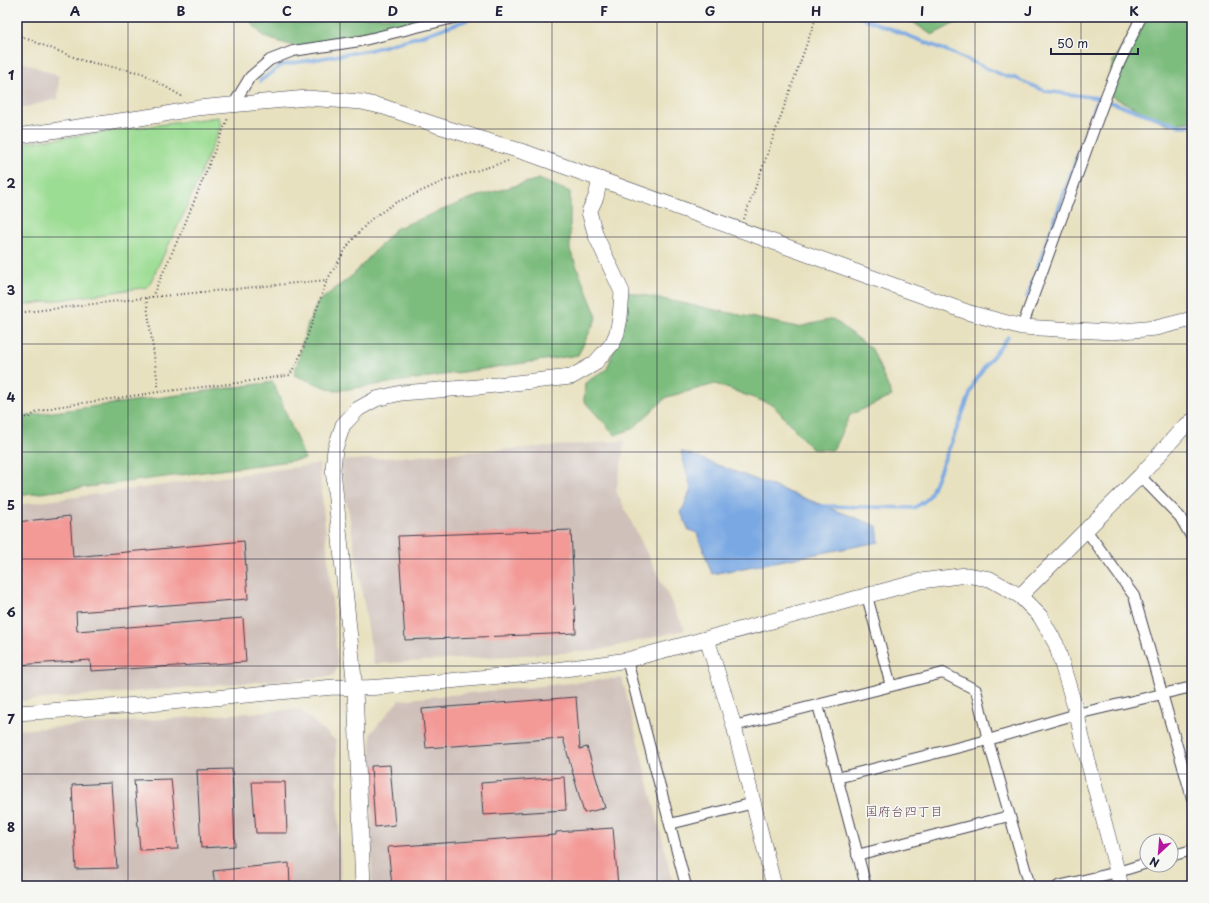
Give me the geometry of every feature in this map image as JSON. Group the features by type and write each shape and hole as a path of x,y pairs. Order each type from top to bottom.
{"street":[{"path":"233,106 250,77 270,60 293,51 360,41 458,17"},
{"path":"1022,327 1105,100 1119,64 1141,17"},
{"path":"17,136 160,115 196,108 233,106 307,98 362,102 384,107 530,154 970,313 1022,327 1112,332 1156,328 1192,319"},
{"path":"363,886 355,689 333,469 335,450 343,425 358,409 376,399 394,394 571,377 594,364 612,344 617,333 622,292 596,236 589,212 596,197 600,179"},
{"path":"1020,596 1140,476 1181,430 1192,421"},
{"path":"1140,476 1180,517 1192,538"},
{"path":"1086,530 1134,596 1192,798"},
{"path":"17,713 138,705 334,687 355,689 540,673 589,667 627,660 921,581 966,575 990,579 1020,596 1040,616 1056,644 1077,714 1082,738 1120,879"},
{"path":"867,596 891,686"},
{"path":"707,639 734,726 774,886"},
{"path":"627,660 686,886"},
{"path":"734,726 943,673 976,690 988,740 1030,886"},
{"path":"837,778 988,740 1077,714 1192,687"},
{"path":"818,705 866,886"},
{"path":"670,824 754,803"},
{"path":"857,856 1009,816"},
{"path":"1179,854 1192,850"},
{"path":"1058,886 1120,879 1139,868"}],"path":[{"path":"740,229 816,18"},
{"path":"17,35 84,61 142,73 183,96 196,108"},
{"path":"152,297 184,226 233,106"},
{"path":"17,418 29,417 37,412 55,407 290,375 301,354 327,280 353,239 370,220 395,203 446,180 530,154"},
{"path":"17,313 152,297 327,280"},
{"path":"146,298 159,392"}],"shaded area":[{"path":"17,60 59,76 58,99 17,109"},
{"path":"625,441 616,491 685,630 595,651 374,664 340,461"},
{"path":"319,464 338,665 333,676 17,701 17,505"},
{"path":"622,678 674,886 372,886 371,733 399,700"},
{"path":"299,709 336,741 341,886 17,886 17,730"}],"green space":[{"path":"246,17 452,17 372,30 303,49 264,37"},
{"path":"905,17 967,17 932,35"},
{"path":"1143,17 1192,17 1192,121 1169,125 1107,94 1113,61"},
{"path":"218,117 221,125 185,211 148,287 17,306 17,144"},
{"path":"539,179 570,192 570,250 597,317 578,355 335,391 294,375 308,323 318,302 353,275 395,229 472,198"},
{"path":"628,292 798,327 833,319 872,349 892,396 850,415 833,450 812,449 773,405 715,384 667,397 632,429 615,435 584,401 585,383 607,369 623,325"},
{"path":"273,382 305,459 17,496 17,417"}],"water":[{"path":"681,451 877,526 879,542 712,574 697,533 689,530 681,513 691,489"}],"building":[{"path":"70,516 73,557 244,541 248,599 76,612 77,631 243,618 246,662 91,671 90,660 17,665 17,522"},
{"path":"571,530 576,633 405,640 398,536"},
{"path":"576,697 580,749 587,747 605,808 584,813 563,738 426,748 422,709"},
{"path":"390,765 395,825 375,827 371,766"},
{"path":"232,769 235,846 201,848 197,770"},
{"path":"564,777 566,810 483,815 481,783"},
{"path":"171,779 178,849 140,850 134,780"},
{"path":"252,782 285,782 287,833 256,833"},
{"path":"111,783 117,868 76,869 72,785"},
{"path":"613,828 618,886 392,886 388,847 556,835 556,832"},
{"path":"289,863 290,886 215,886 213,871"}],"waterway":[{"path":"260,81 282,65 370,50 424,35 476,17"},
{"path":"860,17 1045,91 1098,98 1181,126 1192,125"},
{"path":"1027,297 1098,98"},
{"path":"822,506 914,508 925,501 930,495 974,383 1008,337"}],"district":[{"name":"国府台四丁目","path":"904,811"}]}
